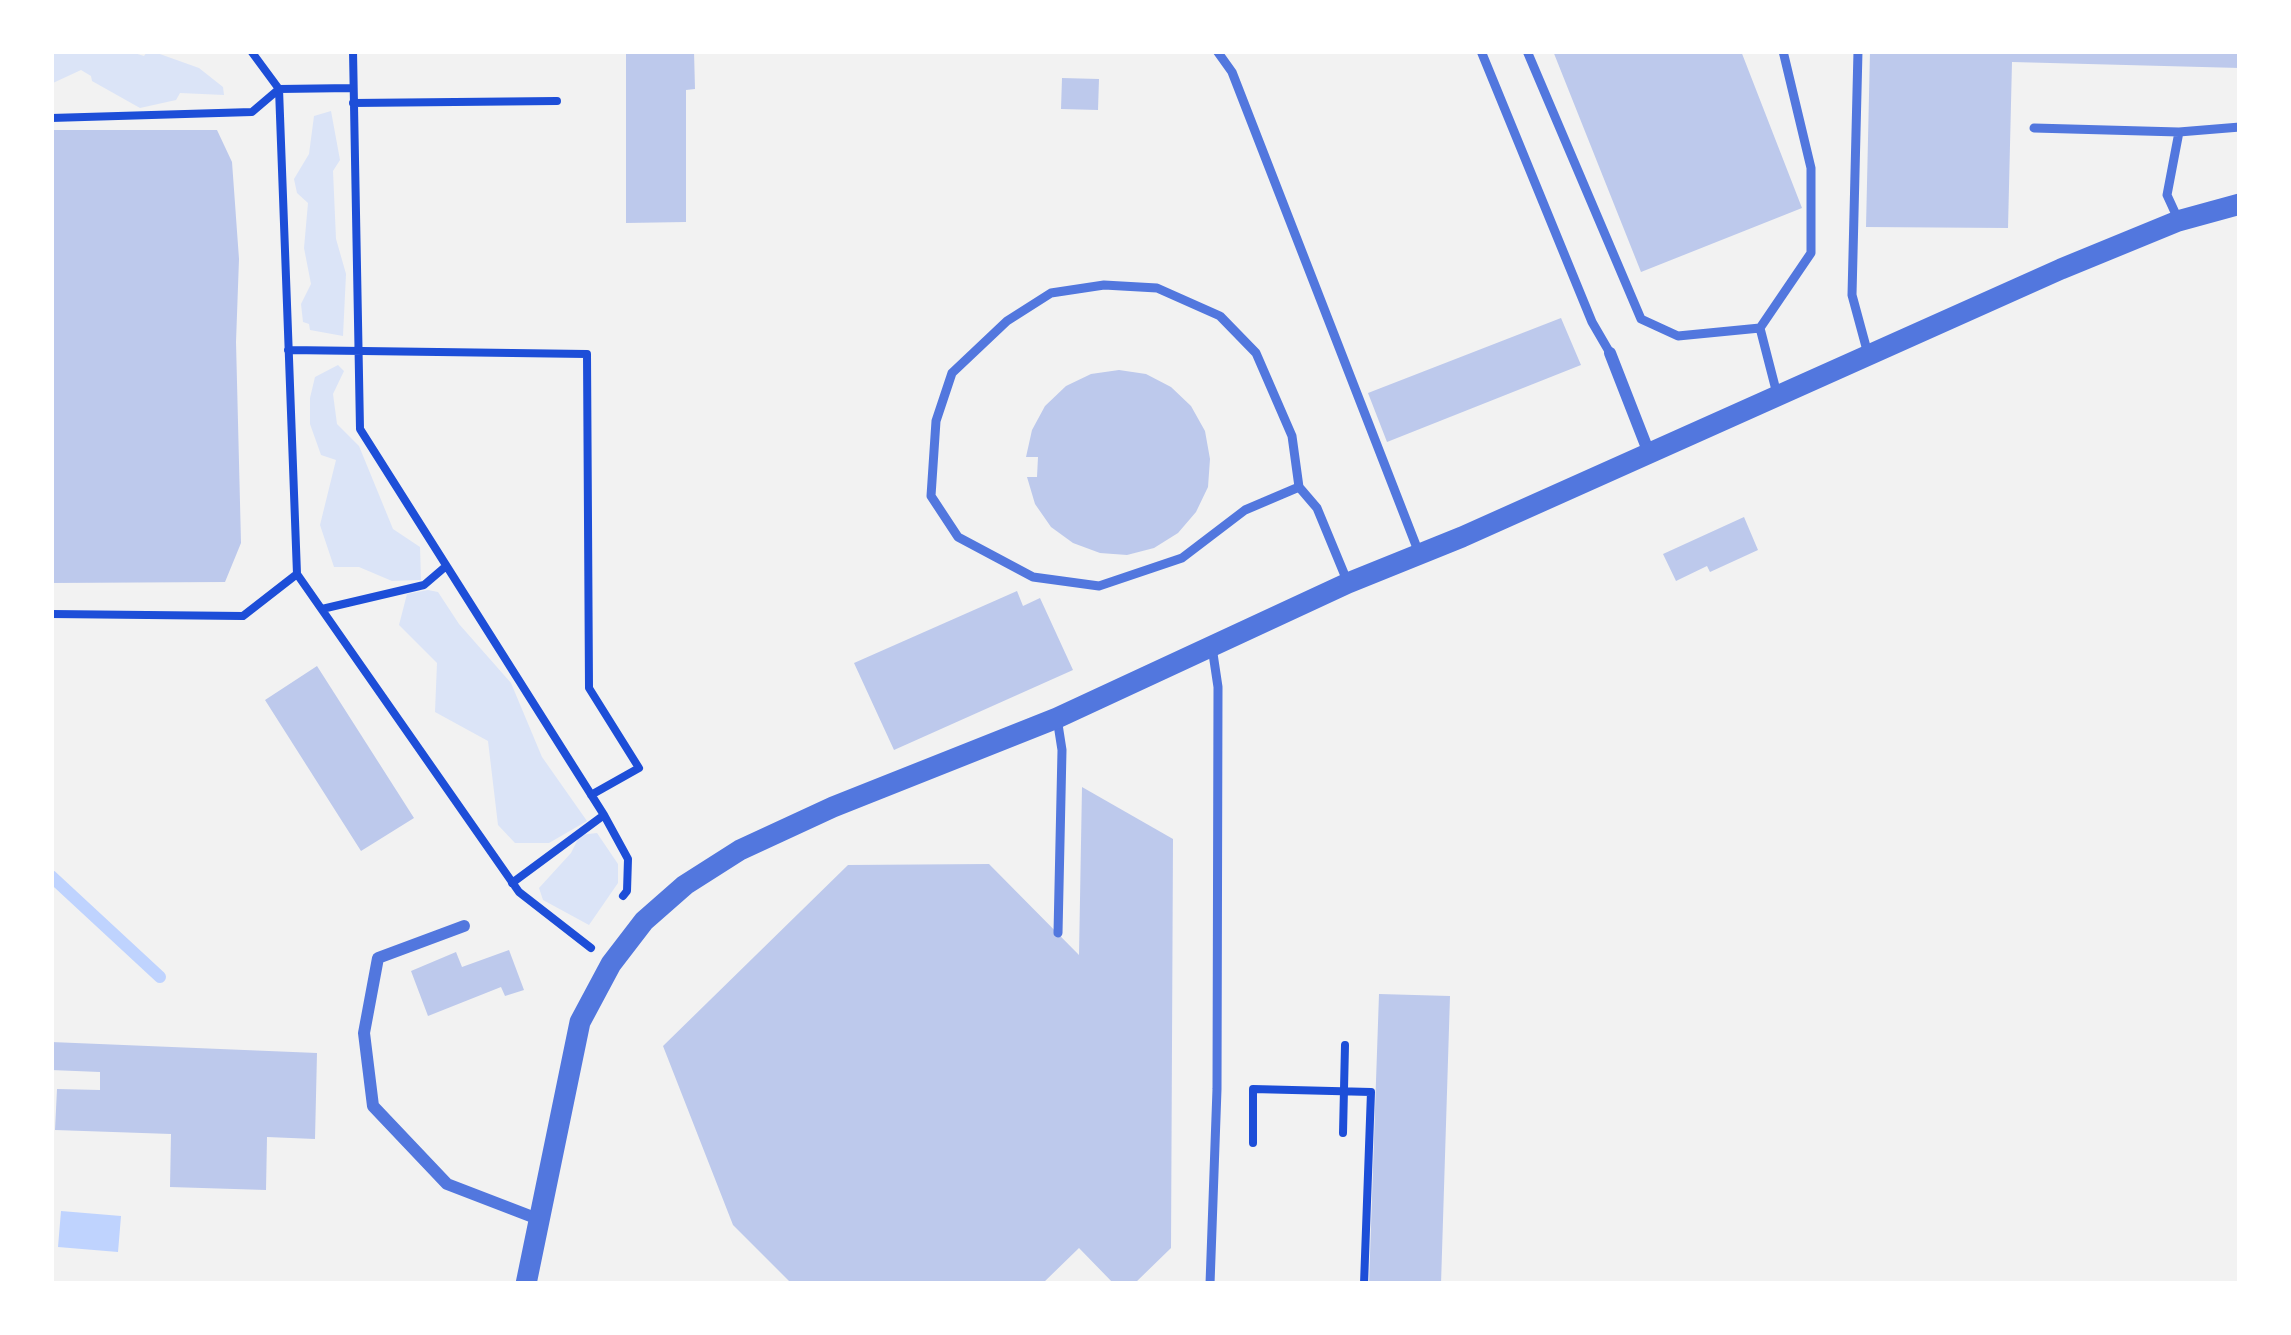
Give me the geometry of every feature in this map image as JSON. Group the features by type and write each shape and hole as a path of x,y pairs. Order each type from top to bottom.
{"street":[{"path":"526,1284 580,1022 611,964 644,921 685,885 740,850 833,807 1057,718 1348,583 2178,220 2240,204"},
{"path":"1610,353 1649,453"},
{"path":"464,926 378,958 364,1033 373,1106 446,1184 538,1219"}],"lane":[{"path":"1217,51 1232,71 1419,553"},
{"path":"1481,51 1592,322 1610,353"},
{"path":"1527,51 1641,319 1678,336 1760,328"},
{"path":"1777,394 1760,328 1810,254 1811,168 1783,51"},
{"path":"1858,51 1852,295 1868,355"},
{"path":"2034,128 2179,131 2240,127"},
{"path":"2178,220 2167,195 2179,131"},
{"path":"1299,487 1245,511 1182,557 1099,586 1033,577 958,537 931,496 936,421 952,373 1007,321 1051,293 1104,285 1157,288 1220,316 1256,353 1292,436 1299,487 1316,508 1348,583"},
{"path":"1210,1284 1217,1089 1218,686 1212,647"},
{"path":"1057,718 1062,750 1058,933"}],"path":[{"path":"251,51 279,89 297,574 512,883 611,964"},
{"path":"353,51 360,429 628,859 627,891 613,908"},
{"path":"51,118 252,112 279,89 353,88"},
{"path":"353,103 557,101"},
{"path":"288,350 587,354 589,688 639,768 591,795"},
{"path":"322,609 424,585 445,567"},
{"path":"51,614 243,616 297,574"},
{"path":"512,883 604,815"},
{"path":"585,943 599,926"},
{"path":"1343,1133 1345,1045"},
{"path":"1253,1143 1253,1089 1371,1092 1364,1284"}],"shaded area":[{"path":"51,51 157,53 199,68 223,87 224,95 180,93 176,100 140,108 81,70 53,83"},
{"path":"331,111 340,160 333,171 336,239 346,274 343,336 310,330 303,322 301,304 311,284 304,248 308,203 297,193 294,179 309,154 314,116"},
{"path":"338,365 344,371 333,394 337,424 359,446 393,529 420,547 421,580 392,581 359,567 334,567 320,525 336,460 321,455 310,424 310,398 315,377"},
{"path":"438,592 459,624 511,683 542,757 587,821 549,843 515,843 498,825 488,741 435,712 437,663 399,625 407,594"},
{"path":"597,833 618,864 618,883 589,925 543,900 539,888 571,853 580,835"}],"water":[{"path":"61,1211 121,1216 118,1252 58,1247"}],"building":[{"path":"626,51 694,51 695,89 686,90 686,222 626,223"},
{"path":"1553,51 1741,51 1802,208 1641,272"},
{"path":"1870,51 2240,51 2240,68 2012,62 2008,228 1866,227"},
{"path":"1062,78 1099,79 1098,110 1061,109"},
{"path":"51,130 217,130 232,162 239,259 241,543 225,582 51,583"},
{"path":"1561,318 1581,365 1387,442 1368,393"},
{"path":"1119,370 1146,374 1171,387 1191,406 1205,431 1210,459 1208,487 1196,512 1178,533 1154,548 1127,555 1100,553 1073,543 1051,527 1035,504 1027,477 1037,477 1038,457 1026,457 1032,430 1045,406 1066,386 1091,374"},
{"path":"1744,517 1758,550 1710,572 1707,566 1676,581 1663,554"},
{"path":"1017,591 1023,606 1040,598 1073,670 894,750 854,663"},
{"path":"317,666 414,818 361,851 265,700"},
{"path":"1082,787 1173,839 1171,1248 1134,1284 1114,1284 1079,1248 1042,1284 792,1284 733,1225 663,1046 848,865 989,864 1079,955"},
{"path":"509,950 524,990 505,996 501,987 428,1016 411,971 456,952 462,967"},
{"path":"1379,994 1450,996 1441,1284 1369,1284"},
{"path":"51,1042 317,1053 315,1139 267,1137 266,1190 170,1187 171,1134 55,1130 57,1089 100,1090 100,1072 51,1070"}],"waterway":[{"path":"51,876 160,977"}]}
